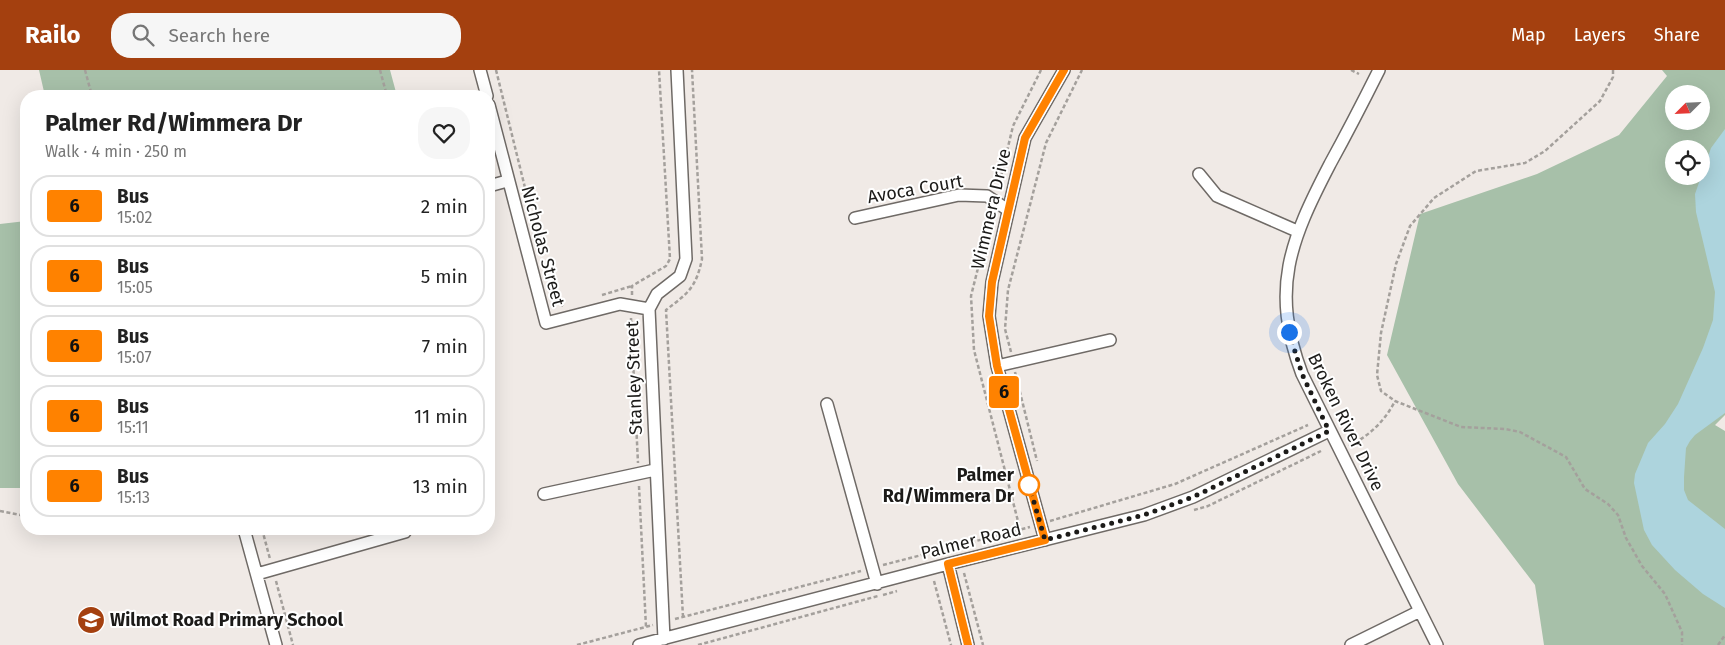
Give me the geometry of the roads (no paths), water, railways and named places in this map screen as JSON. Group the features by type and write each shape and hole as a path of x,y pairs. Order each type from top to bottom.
{"street":[{"path":"480,70 485,90"},
{"name":"Stanley Street","path":"664,639 649,309 656,294 680,276 686,259 676,70"},
{"name":"Wimmera Drive","path":"1045,540 1046,523 997,366 989,316 992,282 1025,138 1064,70"},
{"name":"Broken River Drive","path":"1378,71 1297,231 1286,286 1289,332 1302,374 1437,645"},
{"name":"Nicholas Street","path":"495,130 546,323 620,304 649,309"},
{"path":"1199,174 1217,196 1297,231"},
{"path":"495,184 507,181"},
{"name":"Avoca Court","path":"855,218 959,195 988,196 1008,210"},
{"path":"997,366 1110,340"},
{"path":"827,404 877,584"},
{"name":"Palmer Road","path":"639,645 1144,515 1193,497 1329,431"},
{"path":"544,494 655,470"},
{"path":"246,535 276,645"},
{"path":"257,574 395,535"},
{"path":"948,564 968,645"},
{"path":"1351,645 1420,611"}],"water":[{"path":"1725,129 1725,413 1695,435 1686,448 1684,490 1688,500 1725,529 1725,608 1703,594 1675,570 1652,545 1644,530 1634,483 1635,474 1648,443 1665,424 1678,404 1703,348 1713,320 1715,292 1696,212 1695,194 1698,185 1710,185 1711,148"}],"place":[{"name":"Palmer Rd/Wimmera Dr","path":"1029,485"},
{"name":"Wilmot Road Primary School","path":"91,620"}]}
